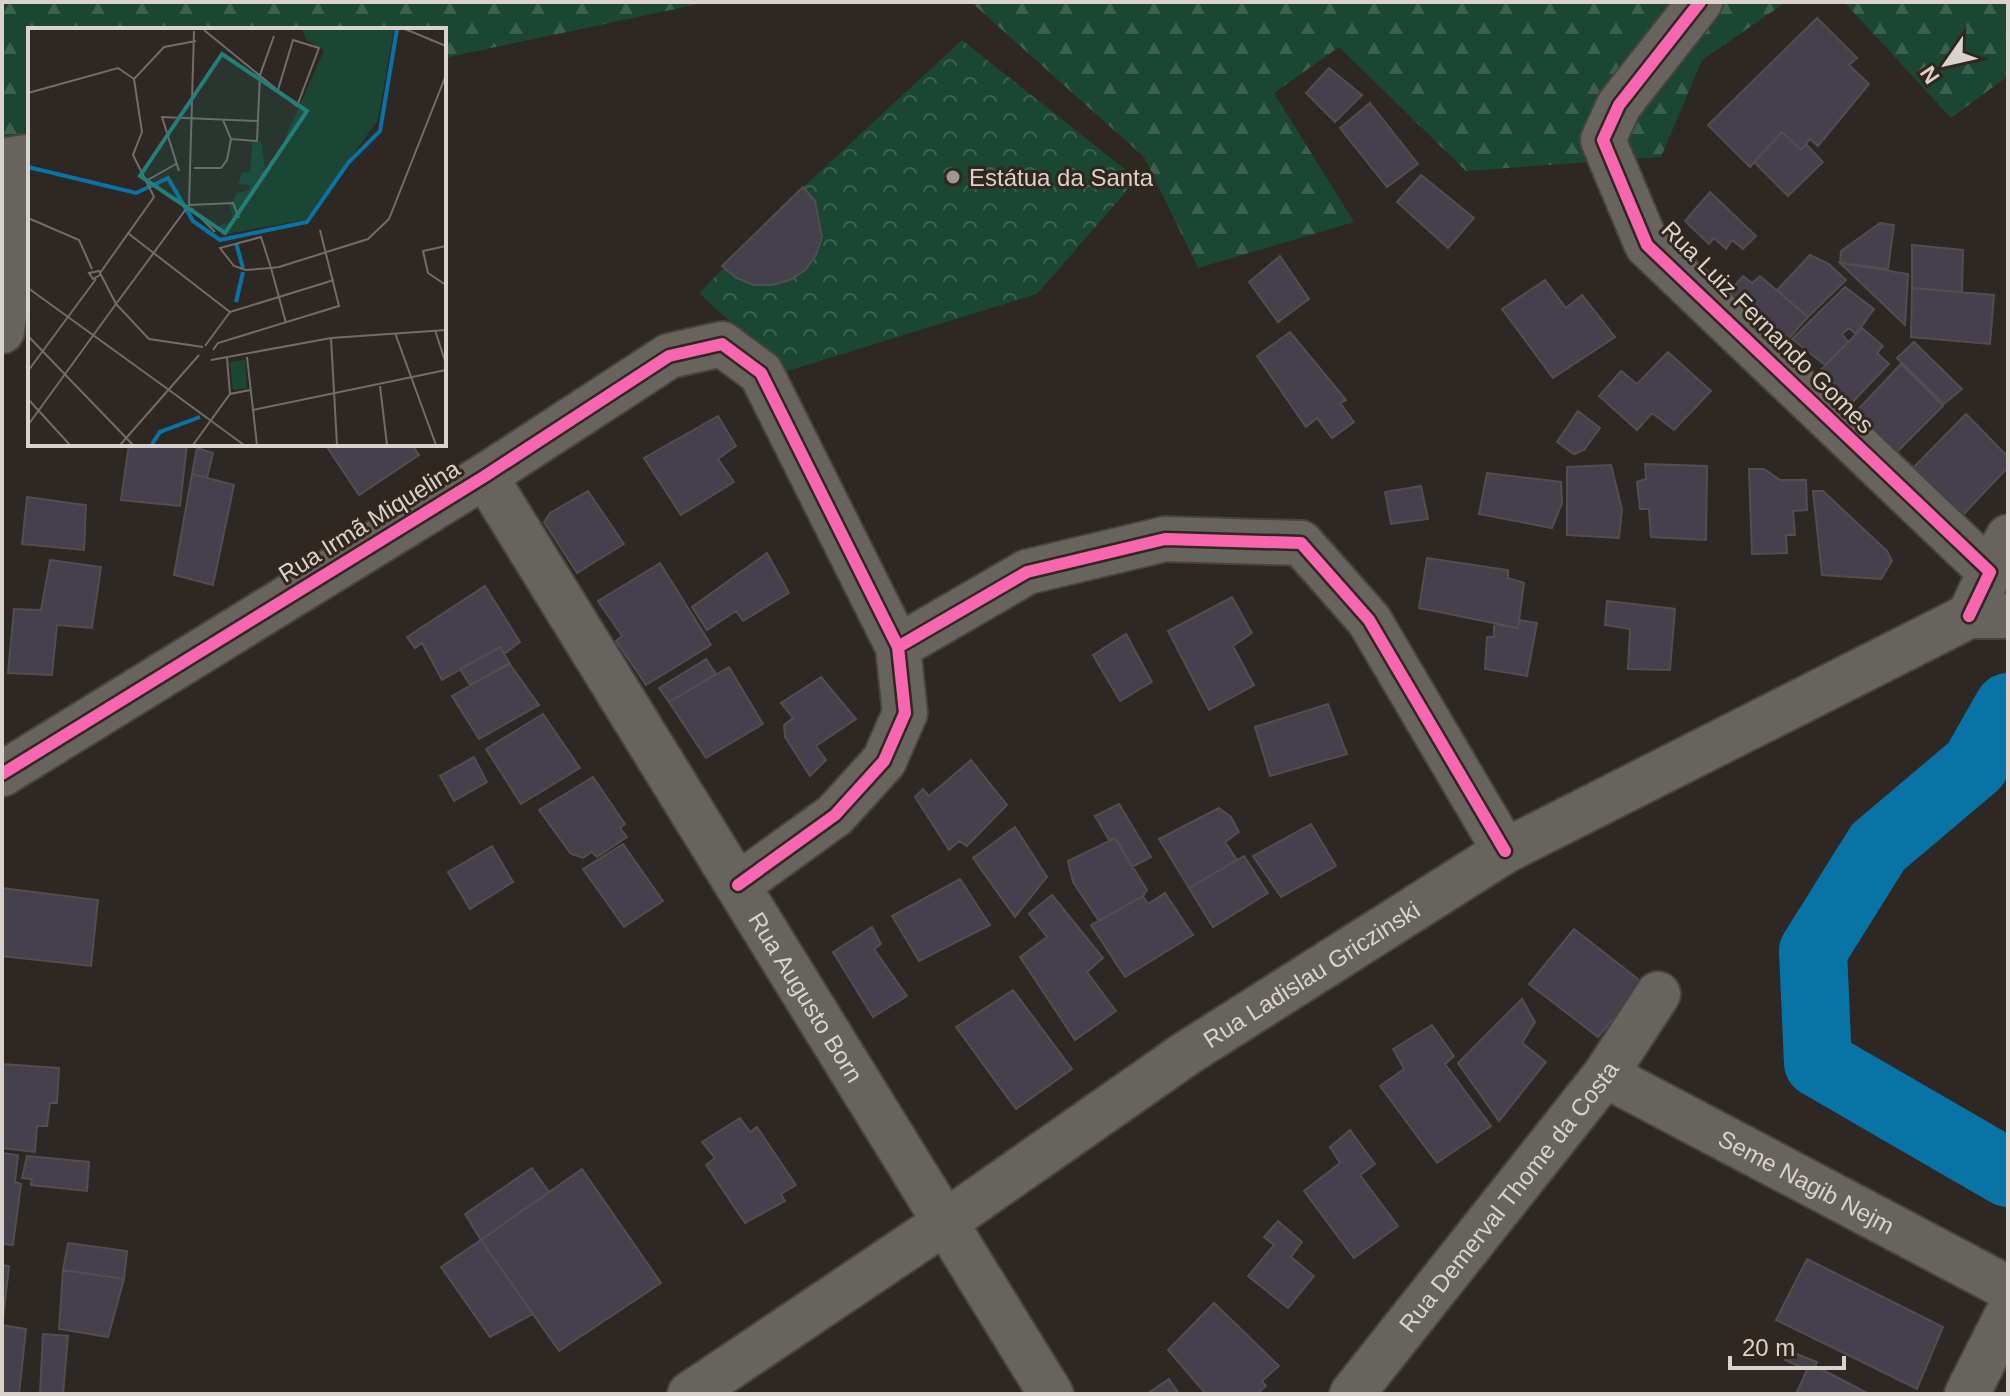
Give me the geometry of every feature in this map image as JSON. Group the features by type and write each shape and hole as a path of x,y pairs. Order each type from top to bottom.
{"street":[{"name":"Rua Luiz Fernando Gomes","path":"1700,2 1619,105 1603,140 1647,245 1999,555 1993,616"},
{"path":"2,331 14,159"},
{"name":"Rua Irmã Miquelina","path":"2,774 485,476 669,356 722,344 761,373 898,647"},
{"name":"Rua Augusto Born","path":"485,476 1051,1394"},
{"path":"738,885 835,815 884,761 905,713 898,647 1027,572 1165,539 1301,543 1369,620 1505,851"},
{"name":"Rua Ladislau Griczinski","path":"690,1394 944,1223 1187,1053 1505,851 1993,616"},
{"name":"Rua Demerval Thome da Costa","path":"1352,1394 1605,1075 1658,994"},
{"name":"Seme Nagib Nejm","path":"1605,1075 2008,1288"},
{"path":"1967,1394 2008,1313"}],"green space":[{"path":"2,2 708,2 446,58 446,28 28,28 28,147 2,153"},
{"path":"971,2 1786,2 1702,60 1661,157 1466,171 1339,47 1274,93 1354,222 1198,268 1144,157"},
{"path":"1844,2 2008,2 2008,76 1951,118"},
{"path":"962,40 1137,179 1037,294 784,372 699,293 798,192"}],"building":[{"path":"1817,18 1857,58 1849,65 1869,84 1818,146 1810,139 1801,150 1782,132 1750,167 1708,125"},
{"path":"1329,68 1362,95 1335,122 1306,93"},
{"path":"1370,103 1418,164 1387,187 1340,128"},
{"path":"1782,132 1801,150 1806,144 1823,162 1788,196 1754,162"},
{"path":"1421,175 1474,218 1448,248 1397,202"},
{"path":"803,187 815,201 822,237 816,255 805,270 790,280 772,285 754,285 736,278 722,266"},
{"path":"1710,192 1756,236 1743,249 1732,240 1726,249 1714,238 1709,244 1685,221"},
{"path":"1880,223 1894,225 1888,269 1840,263 1841,251"},
{"path":"1912,245 1963,250 1962,292 1912,288"},
{"path":"1810,255 1829,264 1846,280 1808,317 1777,290"},
{"path":"1280,256 1309,299 1278,322 1249,282"},
{"path":"1840,263 1908,274 1905,325"},
{"path":"1743,276 1752,283 1760,276 1808,317 1770,359 1726,295"},
{"path":"1545,280 1566,308 1582,295 1615,337 1553,378 1502,309"},
{"path":"1845,287 1874,309 1856,334 1849,328 1842,334 1848,342 1825,365 1792,339"},
{"path":"1912,288 1994,295 1990,344 1911,337"},
{"path":"1862,328 1883,346 1877,353 1889,364 1840,415 1806,385"},
{"path":"1290,332 1346,400 1340,403 1354,422 1332,438 1317,418 1306,427 1257,356"},
{"path":"1914,342 1962,389 1944,404 1897,358"},
{"path":"1668,352 1711,391 1674,430 1652,413 1637,430 1599,396 1621,371 1637,384"},
{"path":"1901,364 1943,406 1889,460 1848,420"},
{"path":"1578,411 1600,428 1584,450 1574,454 1557,442"},
{"path":"1966,414 2008,457 2008,467 1962,516 1914,467"},
{"path":"718,416 736,446 718,459 734,482 681,515 644,458"},
{"path":"129,446 187,446 180,506 121,500"},
{"path":"326,446 413,446 419,455 359,495"},
{"path":"197,448 213,453 207,478 192,474"},
{"path":"1645,464 1707,466 1706,540 1651,537 1649,509 1640,509 1637,482 1646,479"},
{"path":"1611,465 1622,509 1619,538 1567,535 1567,467"},
{"path":"1749,469 1764,469 1780,480 1806,480 1807,510 1793,511 1795,535 1786,535 1787,553 1752,554"},
{"path":"1487,473 1561,482 1562,503 1552,528 1479,514"},
{"path":"192,474 234,485 213,585 174,575"},
{"path":"1421,486 1428,519 1391,524 1385,492"},
{"path":"588,491 624,544 577,573 544,522 550,513"},
{"path":"1813,491 1823,491 1887,551 1892,561 1881,579 1822,575"},
{"path":"27,497 86,505 84,550 22,544"},
{"path":"767,553 789,593 743,621 736,611 707,630 692,607"},
{"path":"1427,558 1508,570 1508,578 1524,583 1518,628 1419,608"},
{"path":"50,560 101,567 92,628 57,625 52,675 8,673 14,609 41,610"},
{"path":"660,563 711,645 646,685 616,641 622,636 598,601"},
{"path":"485,586 520,642 504,654 500,647 442,680 422,643 415,648 407,637"},
{"path":"1232,597 1252,633 1233,646 1254,685 1209,710 1168,631"},
{"path":"1607,601 1675,609 1670,670 1628,669 1630,629 1605,625"},
{"path":"1519,620 1537,623 1527,676 1485,669 1487,637 1494,637 1494,624 1518,628"},
{"path":"1126,634 1152,682 1120,701 1093,655"},
{"path":"500,647 510,664 470,685 460,669"},
{"path":"706,659 716,674 669,702 659,688"},
{"path":"509,663 539,705 479,739 452,696"},
{"path":"729,667 763,724 706,758 669,702"},
{"path":"821,677 856,719 816,746 826,760 810,776 785,737 784,725 793,718 781,703"},
{"path":"1328,704 1347,754 1270,776 1255,727"},
{"path":"543,714 580,768 521,804 486,749"},
{"path":"474,757 487,782 454,801 440,776"},
{"path":"971,760 1007,805 967,846 959,841 949,850 915,797 923,789 929,796"},
{"path":"593,777 625,824 620,828 627,837 597,857 592,852 583,858 571,854 539,810"},
{"path":"1119,804 1151,857 1132,867 1115,838 1109,840 1095,816"},
{"path":"1219,808 1231,817 1239,832 1225,842 1237,860 1189,888 1159,839"},
{"path":"1311,824 1336,866 1281,897 1253,856"},
{"path":"1015,827 1047,877 1015,917 973,858"},
{"path":"1115,838 1147,890 1143,896 1099,921 1073,882 1068,861"},
{"path":"623,844 663,901 624,927 583,869"},
{"path":"492,846 513,882 470,909 448,872"},
{"path":"1244,856 1268,893 1213,927 1189,888"},
{"path":"960,879 990,925 919,961 892,916"},
{"path":"2,888 98,900 91,966 2,956"},
{"path":"1165,893 1193,935 1125,977 1091,925 1143,896 1148,904"},
{"path":"1052,895 1103,958 1087,972 1116,1011 1075,1040 1020,957 1047,937 1029,914"},
{"path":"872,927 881,944 874,949 907,996 873,1017 833,952"},
{"path":"1574,929 1643,983 1598,1037 1529,984"},
{"path":"1013,990 1072,1069 1016,1109 956,1027"},
{"path":"1522,999 1535,1022 1522,1043 1546,1062 1499,1121 1458,1063"},
{"path":"1432,1025 1454,1056 1445,1064 1491,1126 1437,1163 1380,1086 1404,1069 1393,1049"},
{"path":"2,1064 59,1068 57,1103 50,1103 47,1126 37,1126 35,1152 2,1148"},
{"path":"740,1118 750,1132 757,1127 796,1185 781,1194 785,1201 745,1223 706,1165 715,1158 702,1142"},
{"path":"1350,1130 1375,1164 1360,1175 1398,1226 1354,1258 1304,1191 1340,1163 1330,1147"},
{"path":"2,1153 18,1155 15,1182 21,1184 13,1245 2,1244"},
{"path":"27,1156 89,1162 87,1191 31,1185 32,1179 22,1178"},
{"path":"532,1168 549,1192 481,1240 465,1214"},
{"path":"582,1169 661,1283 559,1351 481,1240"},
{"path":"1278,1221 1302,1242 1291,1257 1314,1276 1288,1308 1248,1276 1274,1245 1264,1237"},
{"path":"481,1240 533,1314 490,1337 441,1267"},
{"path":"68,1243 127,1251 124,1279 63,1270"},
{"path":"1807,1259 1943,1327 1917,1389 1776,1320"},
{"path":"2,1265 9,1266 3,1319 2,1319"},
{"path":"63,1270 124,1279 108,1337 59,1329"},
{"path":"1214,1303 1279,1366 1262,1381 1266,1386 1257,1394 1206,1394 1168,1350"},
{"path":"2,1325 26,1329 19,1394 2,1394"},
{"path":"43,1334 68,1336 63,1394 40,1394"},
{"path":"1789,1351 1817,1362 1815,1366 1869,1394 1796,1394 1807,1370 1785,1360"},
{"path":"1169,1379 1179,1394 1147,1394"}],"waterway":[{"path":"2008,707 1975,765 1878,847 1813,951 1818,1063 2008,1173"}],"cycle path":[{"path":"1700,2 1619,105 1603,140 1647,245 1990,572 1969,616"},
{"path":"2,774 485,476 669,356 722,344 761,373 898,647 905,713 884,761 835,815 738,885"},
{"path":"898,647 1027,572 1165,539 1301,543 1369,620 1505,851"}],"place":[{"name":"Estátua da Santa","path":"953,177"}]}
